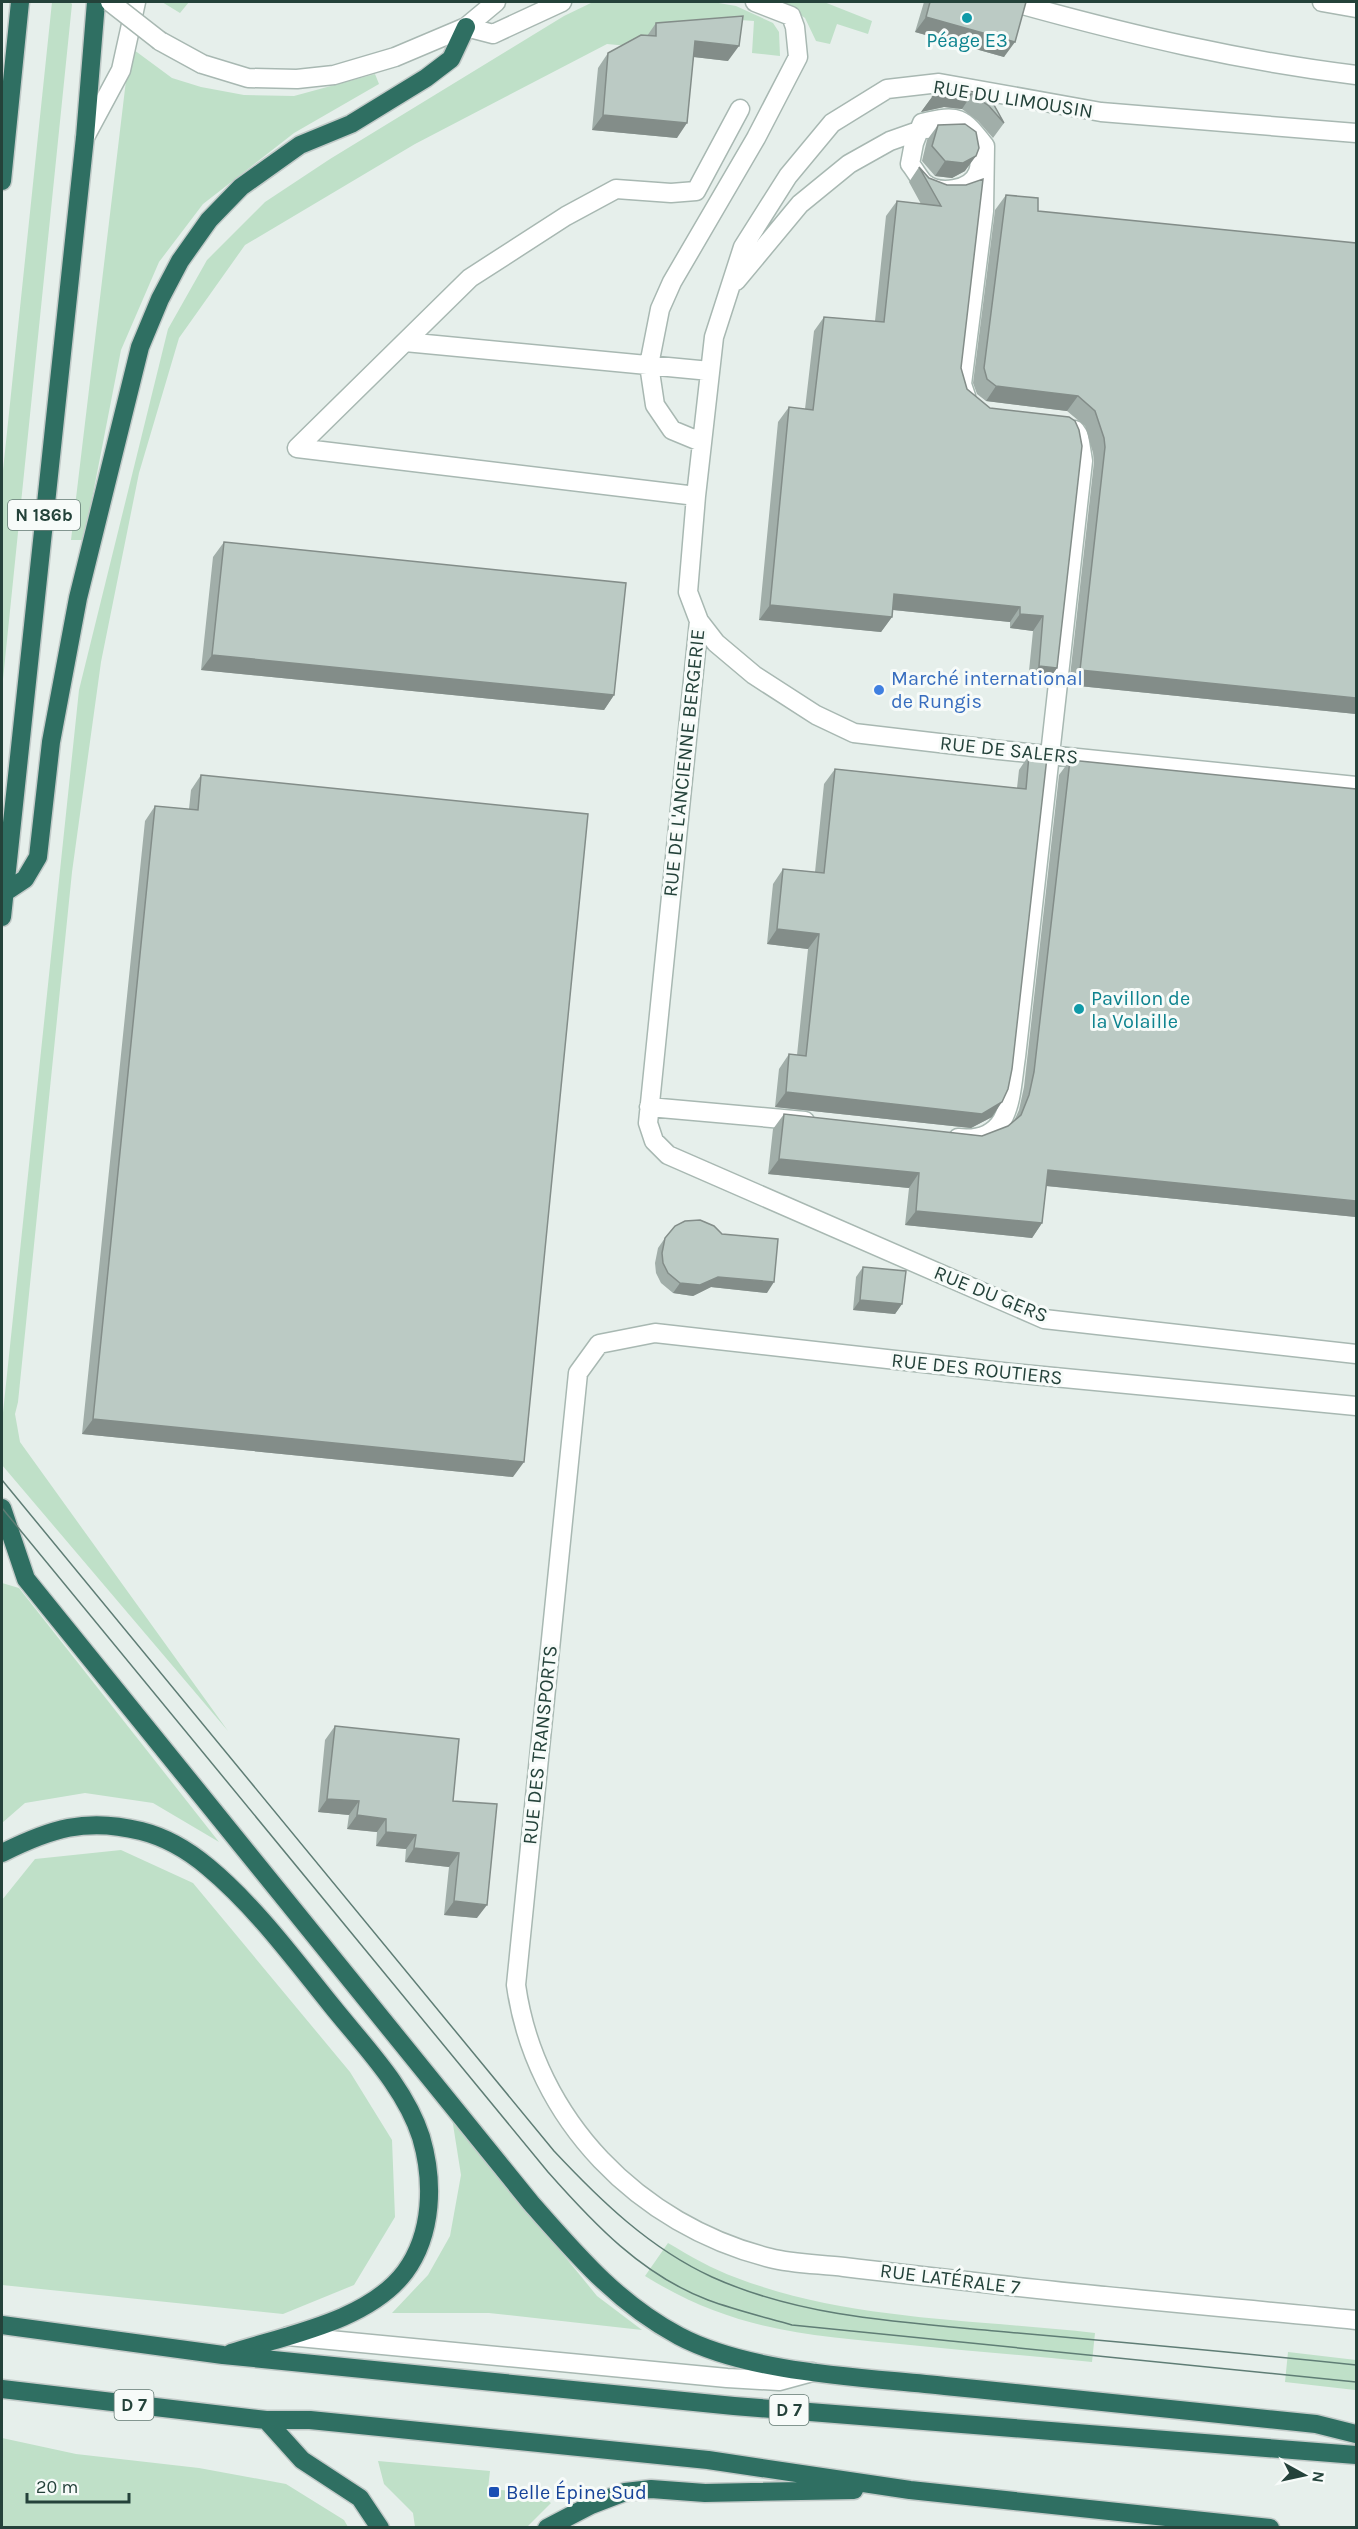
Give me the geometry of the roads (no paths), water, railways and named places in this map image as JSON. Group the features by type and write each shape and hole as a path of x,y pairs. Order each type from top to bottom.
{"highway":[{"path":"2,181 20,2"},
{"name":"N 186b","path":"2,917 85,137 96,2"},
{"path":"4,893 25,879 38,857 51,742 78,598 140,347 160,299 180,261 209,220 241,187 300,145 351,124 426,78 451,59 466,27"},
{"path":"2,1508 26,1579 531,2203 591,2271 636,2309 679,2336 716,2352 813,2372 1316,2424 1356,2434"},
{"path":"2,1853 47,1832 88,1824 142,1831 186,1851 236,1893 297,1962 382,2069 409,2109 420,2136 428,2167 430,2196 419,2248 404,2272 372,2303 330,2322 223,2355"},
{"name":"D 7","path":"2,2325 223,2355 734,2406 1356,2455"},
{"name":"D 7","path":"2,2389 266,2420 321,2421 708,2460 910,2490 1270,2528"},
{"path":"266,2420 302,2460 360,2498 381,2528"},
{"path":"547,2528 591,2505 625,2492 651,2489 705,2493 910,2490"}],"street":[{"path":"110,2 160,41 202,64 248,78 297,79 333,75 374,63 466,27 496,2"},
{"path":"85,137 121,70 136,2"},
{"path":"466,27 493,34 562,2"},
{"path":"702,442 672,430 655,405 649,365 660,309 672,282 756,138 798,57 795,27 791,16 755,2"},
{"path":"1322,2 1356,8"},
{"path":"1019,4 1123,33 1236,57 1356,75"},
{"name":"RUE DU LIMOUSIN","path":"743,247 788,176 832,123 887,89 939,83 1101,112 1356,133"},
{"path":"696,496 297,448 470,278 566,216 616,189 671,193 696,191 740,109"},
{"path":"729,289 800,204 849,164 890,141 916,132 924,129 958,128 975,140 981,162 978,175 970,182 953,190 940,190 925,184 910,164 914,143 918,133 922,123 946,117 965,122 985,146 984,212 962,384 967,399 981,412"},
{"name":"RUE DE L'ANCIENNE BERGERIE","path":"654,1141 648,1123 649,1107 699,621 688,592 696,496 714,337 743,247"},
{"path":"405,342 710,371"},
{"path":"938,1136 973,1140 995,1130 1008,1111 1083,461 1079,436 1071,425 1062,420"},
{"name":"RUE DE SALERS","path":"699,621 716,643 753,675 816,715 854,733 1356,786"},
{"path":"649,1107 821,1123"},
{"name":"RUE DU GERS","path":"654,1141 668,1155 1044,1319 1356,1354"},
{"name":"RUE DES ROUTIERS","path":"599,1344 655,1333 1000,1372 1356,1406"},
{"name":"RUE DES TRANSPORTS","path":"581,2139 539,2065 520,2009 516,1984 578,1373 599,1344"},
{"name":"RUE LATÉRALE 7","path":"581,2139 624,2182 669,2217 721,2243 772,2259 1030,2288 1356,2320"},
{"path":"286,2336 726,2378 779,2381 813,2372"}],"tram line":[{"path":"2,1480 554,2151 627,2222 667,2252 712,2277 748,2291 824,2311 901,2322 1356,2365"},
{"path":"2,1508 548,2172 601,2229 640,2262 662,2277 708,2300 792,2325 1356,2382"}],"place":[{"name":"Péage E3","path":"967,18"},
{"name":"Marché international de Rungis","path":"879,690"},
{"name":"Pavillon de la Volaille","path":"1079,1009"},
{"name":"Belle Épine Sud","path":"494,2492"}]}
